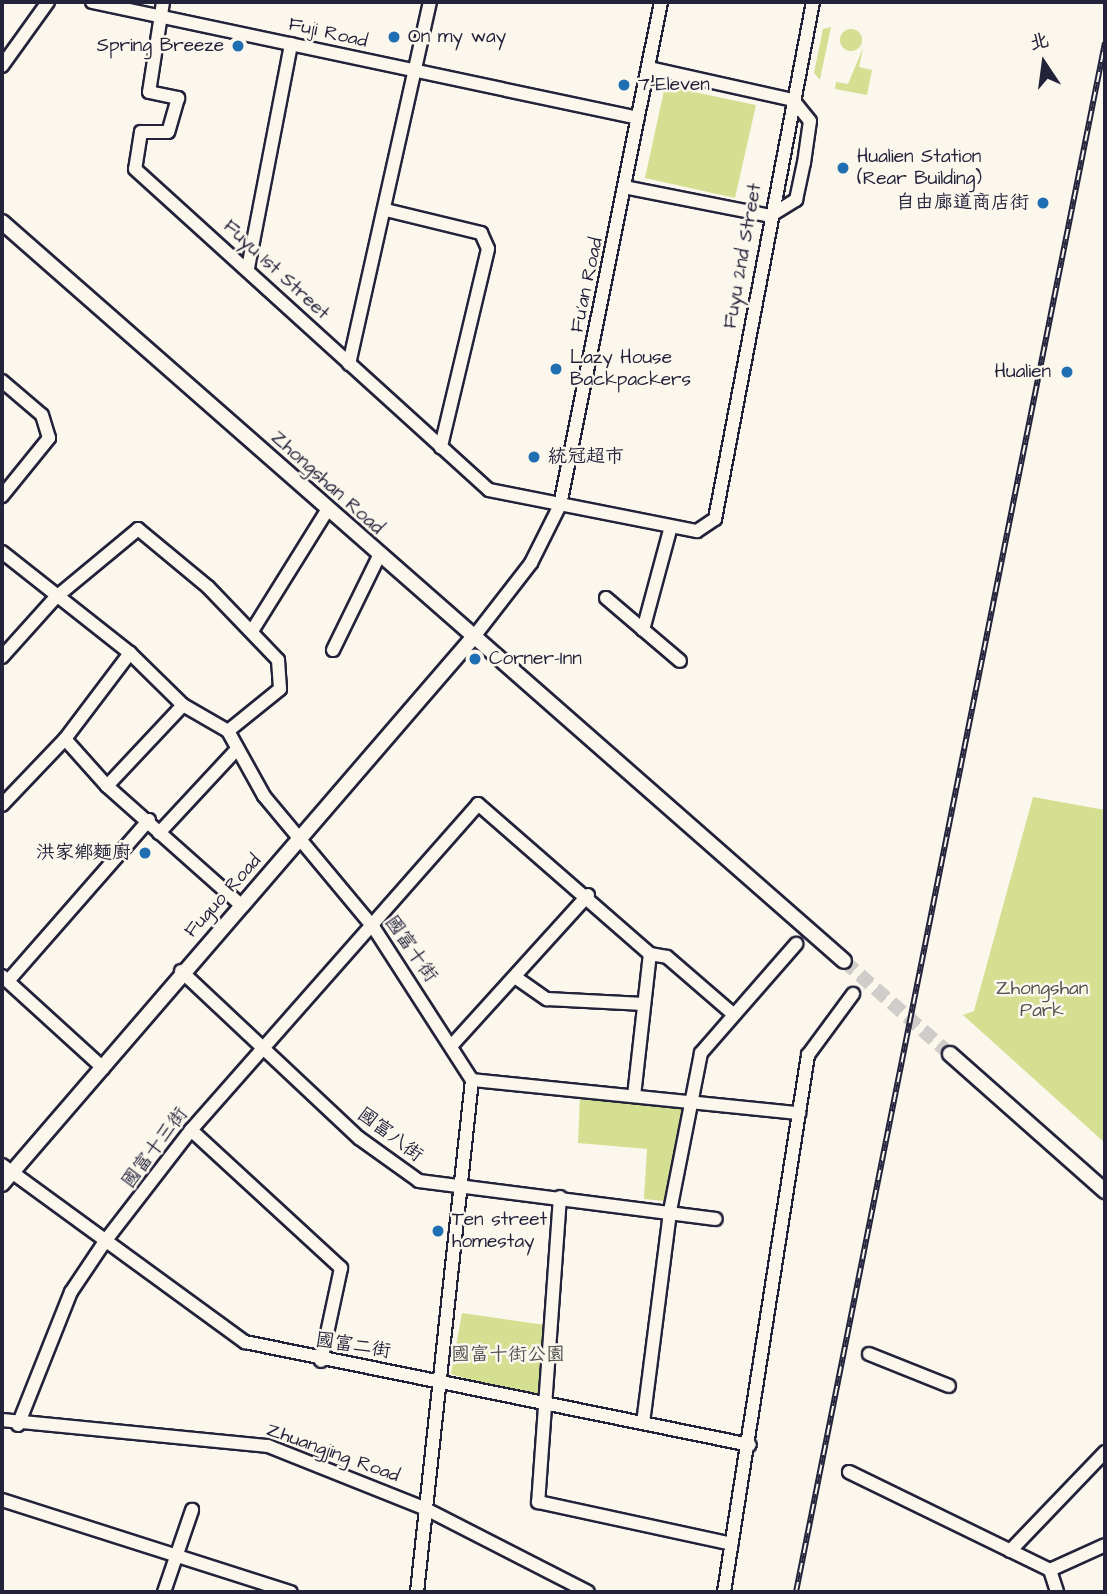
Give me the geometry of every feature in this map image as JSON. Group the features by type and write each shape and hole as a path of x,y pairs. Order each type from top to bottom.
{"street":[{"path":"2,66 48,2"},
{"name":"Fuji Road","path":"92,2 291,44 416,74 638,118"},
{"path":"160,16 163,2"},
{"path":"349,364 386,210 430,2"},
{"name":"Fu’an Road","path":"476,634 531,563 560,505 661,2"},
{"name":"Fuyu 2nd Street","path":"715,519 770,216 813,2"},
{"name":"Fuyu 1st Street","path":"160,16 149,92 178,99 168,132 141,132 135,169 247,268 349,364 489,490 670,530 697,531 715,519"},
{"path":"247,268 291,44"},
{"path":"624,187 770,216 796,200 804,163 810,121 793,100 649,68"},
{"path":"386,210 481,233 488,249 441,447"},
{"name":"Zhongshan Road","path":"2,222 379,556 476,634 844,961"},
{"path":"2,381 42,415 49,438 2,496"},
{"path":"251,631 328,509"},
{"path":"2,552 55,598 130,653 183,705 228,731 280,689 278,660 251,631 138,529 55,598 2,657"},
{"path":"643,630 670,530"},
{"path":"333,650 379,556"},
{"path":"606,598 680,661"},
{"name":"Fuguo Road","path":"5,1174 103,1068 181,971 242,906 476,634"},
{"path":"2,805 65,739 130,653"},
{"path":"107,786 183,705"},
{"name":"國富十街","path":"228,731 236,750 264,796 301,835 374,928 453,1044 472,1080"},
{"path":"65,739 107,786 149,820 159,833 242,906"},
{"path":"159,833 236,750"},
{"name":"國富十三街","path":"18,1425 71,1292 106,1240 191,1130 374,928 478,804 588,895"},
{"path":"103,1068 5,978 149,820"},
{"path":"453,1044 588,895 650,954 667,957 733,1014"},
{"path":"643,1423 670,1211 701,1053 796,944"},
{"path":"634,1096 650,954"},
{"name":"國富八街","path":"181,971 359,1138 419,1181 716,1219"},
{"path":"515,977 547,999 644,1004"},
{"path":"724,1592 750,1445 808,1055 853,994"},
{"path":"950,1054 1105,1191"},
{"path":"417,1592 424,1508 440,1380 456,1187 472,1080 799,1113"},
{"path":"191,1130 341,1268 321,1361"},
{"name":"國富二街","path":"5,1174 106,1240 245,1342 321,1361 440,1380 548,1407 750,1445"},
{"path":"559,1197 548,1407 538,1503 732,1544"},
{"path":"869,1354 949,1386"},
{"name":"Zhuangjing Road","path":"2,1420 18,1425 268,1446 424,1508 588,1592"},
{"path":"1010,1551 1105,1452"},
{"path":"849,1472 1050,1570 1057,1592"},
{"path":"2,1500 291,1592"},
{"path":"164,1592 192,1510"},
{"path":"1050,1570 1105,1545"}],"green space":[{"path":"831,27 819,79 814,73 823,29"},
{"path":"851,29 859,32 862,40 859,48 851,51 843,48 840,40 843,32"},
{"path":"863,48 859,67 872,70 867,95 835,89 836,82 848,84"},
{"path":"665,86 756,105 735,198 645,178"},
{"name":"Zhongshan Park","path":"1033,797 1105,810 1105,1143 963,1015 974,1011"},
{"path":"580,1096 688,1107 673,1202 644,1199 647,1149 578,1143"},
{"name":"國富十街公園","path":"462,1313 545,1325 542,1401 451,1374"}],"tunnel":[{"path":"844,961 950,1054"}],"railway":[{"path":"796,1592 1105,43"}],"place":[{"name":"On my way","path":"394,37"},
{"name":"Spring Breeze","path":"238,46"},
{"name":"7-Eleven","path":"624,85"},
{"name":"Hualien Station (Rear Building)","path":"843,168"},
{"name":"自由廊道商店街","path":"1043,203"},
{"name":"Lazy House Backpackers","path":"556,369"},
{"name":"Hualien","path":"1067,372"},
{"name":"統冠超市","path":"534,457"},
{"name":"Corner-Inn","path":"475,659"},
{"name":"洪家鄉麵廚","path":"145,853"},
{"name":"Ten street homestay","path":"438,1231"}]}
